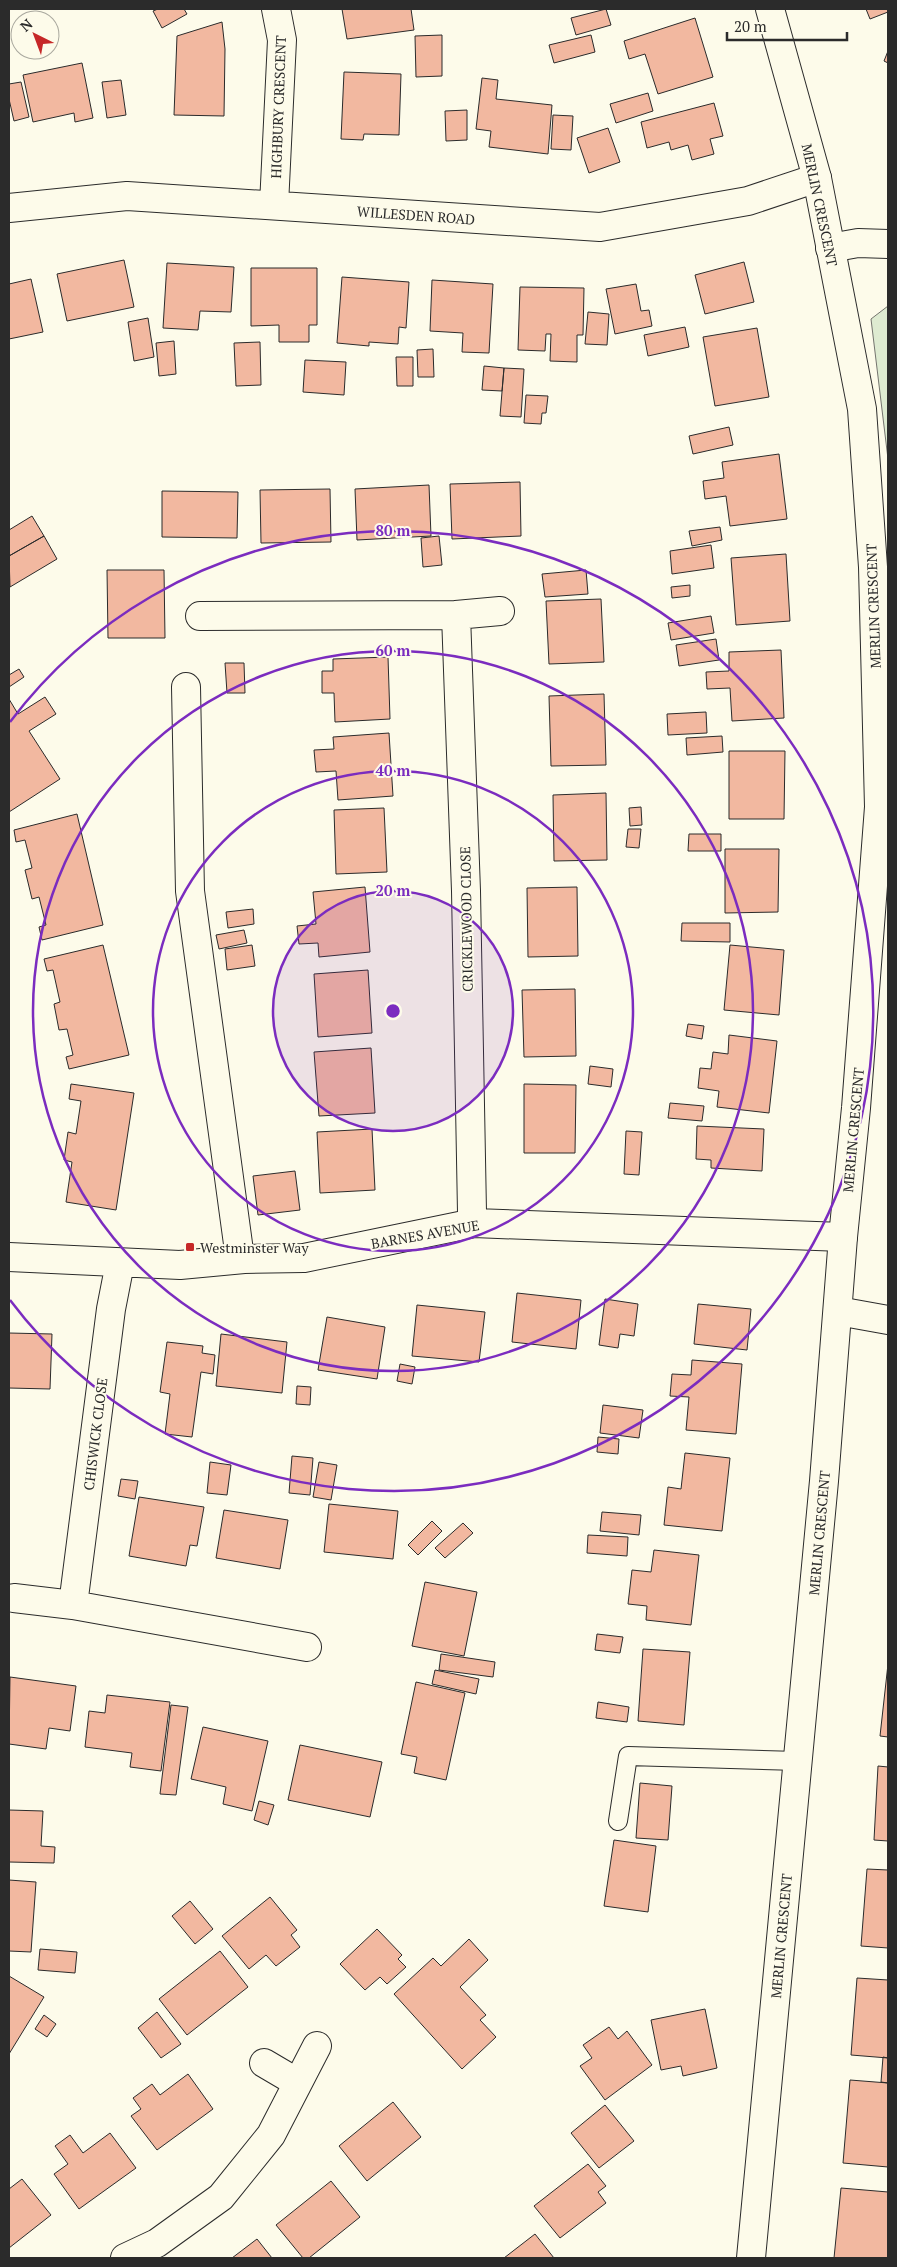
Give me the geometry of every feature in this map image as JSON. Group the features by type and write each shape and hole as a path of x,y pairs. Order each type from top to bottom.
{"street":[{"name":"HIGHBURY CRESCENT","path":"274,205 282,40 276,9"},
{"name":"MERLIN CRESCENT","path":"751,2258 824,1481 838,1311 842,1236 856,1108 879,807 873,566 862,409 817,178 770,9"},
{"name":"WILLESDEN ROAD","path":"9,208 127,196 600,228 748,202 817,178"},
{"path":"830,248 858,243 888,244"},
{"path":"200,616 456,615 500,612"},
{"name":"CRICKLEWOOD CLOSE","path":"456,615 466,891 472,1212 474,1223"},
{"path":"186,687 190,891 239,1251 244,1259"},
{"name":"BARNES AVENUE","path":"9,1257 180,1265 244,1259 304,1258 474,1223 842,1236"},
{"name":"CHISWICK CLOSE","path":"73,1605 111,1309 120,1263"},
{"path":"838,1311 888,1320"},
{"path":"14,1598 73,1605 307,1647"},
{"path":"125,2258 158,2242 221,2197 271,2135 317,2046"},
{"path":"264,2063 298,2082"}],"lane":[{"path":"618,1821 628,1756 798,1761"}],"green space":[{"path":"888,306 888,459 871,319"}],"building":[{"path":"158,9 184,9 187,14 162,28 153,11"},
{"path":"342,9 411,9 414,30 347,39"},
{"path":"606,9 611,25 576,35 571,18"},
{"path":"866,9 888,9 888,12 870,19"},
{"path":"695,18 713,77 658,94 645,54 629,59 624,41"},
{"path":"222,22 225,49 224,116 174,115 177,36"},
{"path":"442,35 442,76 416,77 415,36"},
{"path":"591,35 595,52 554,63 549,45"},
{"path":"888,51 888,63 884,61"},
{"path":"82,63 93,118 75,122 74,113 33,122 23,75"},
{"path":"344,72 401,74 399,135 364,134 363,140 341,139"},
{"path":"482,78 498,80 496,99 552,105 548,154 489,147 491,131 476,129"},
{"path":"121,80 126,115 107,118 102,82"},
{"path":"21,82 29,117 14,121 9,99 9,84"},
{"path":"648,93 653,111 616,123 610,104"},
{"path":"714,103 723,136 710,139 714,154 692,160 688,145 671,150 669,142 647,148 641,122"},
{"path":"467,110 467,140 446,141 445,111"},
{"path":"553,115 573,116 571,150 551,149"},
{"path":"608,128 620,162 589,173 577,138"},
{"path":"124,260 134,307 67,321 57,274"},
{"path":"744,262 754,302 705,314 695,275"},
{"path":"167,263 234,267 231,312 200,311 198,330 163,328"},
{"path":"251,268 317,268 317,325 309,325 309,342 279,342 279,325 251,326"},
{"path":"342,277 409,282 406,328 399,327 398,344 369,342 369,346 337,343"},
{"path":"31,279 43,332 9,339 9,284"},
{"path":"432,280 493,284 489,353 462,352 463,333 430,331"},
{"path":"636,284 641,311 649,310 652,326 615,334 606,289"},
{"path":"520,287 584,288 583,335 577,335 577,362 550,361 551,334 546,334 545,351 518,350"},
{"path":"588,312 609,314 607,345 585,344"},
{"path":"148,318 154,357 134,361 128,322"},
{"path":"685,327 689,347 648,356 644,335"},
{"path":"757,328 769,397 715,406 703,337"},
{"path":"174,341 176,374 159,376 156,343"},
{"path":"260,342 261,385 236,386 234,343"},
{"path":"433,349 434,377 418,377 417,350"},
{"path":"396,357 413,357 413,386 397,386"},
{"path":"305,360 346,362 344,395 303,392"},
{"path":"484,366 504,368 502,391 482,390"},
{"path":"504,368 524,369 521,417 500,416"},
{"path":"526,395 548,396 546,413 542,413 541,424 524,423"},
{"path":"729,427 733,445 693,454 689,436"},
{"path":"779,454 787,519 730,526 726,496 705,499 703,481 724,478 722,462"},
{"path":"520,482 521,536 452,539 450,484"},
{"path":"429,485 431,536 357,540 355,489"},
{"path":"330,489 331,542 261,543 260,490"},
{"path":"162,491 238,492 237,538 162,537"},
{"path":"32,516 44,536 9,556 9,530"},
{"path":"720,527 722,540 692,546 689,531"},
{"path":"44,536 57,559 10,587 9,556"},
{"path":"439,536 442,565 423,567 421,538"},
{"path":"711,545 714,568 672,574 670,551"},
{"path":"786,554 790,621 736,625 731,558"},
{"path":"107,570 164,570 165,638 108,638"},
{"path":"586,570 588,594 545,597 542,574"},
{"path":"690,585 690,596 672,598 671,587"},
{"path":"601,599 604,662 549,664 546,601"},
{"path":"711,616 714,633 671,640 668,623"},
{"path":"716,639 719,660 679,666 676,645"},
{"path":"781,650 784,718 732,721 730,688 707,689 706,672 729,671 729,652"},
{"path":"388,657 390,719 335,722 334,693 322,693 322,671 333,671 333,659"},
{"path":"225,663 244,663 245,693 227,693"},
{"path":"19,669 24,677 9,687 9,675"},
{"path":"604,694 606,765 551,766 549,696"},
{"path":"45,697 56,714 29,731 60,779 9,812 9,699 18,714"},
{"path":"706,712 707,733 668,735 667,714"},
{"path":"389,733 393,796 338,800 336,771 316,772 314,750 334,749 333,737"},
{"path":"722,736 723,752 687,755 686,738"},
{"path":"729,751 785,751 784,819 729,819"},
{"path":"606,793 607,860 554,861 553,795"},
{"path":"641,807 642,825 630,826 629,808"},
{"path":"384,808 387,872 336,874 334,810"},
{"path":"77,814 103,925 42,940 39,927 46,925 39,897 32,899 25,870 32,868 25,840 16,842 14,830"},
{"path":"628,829 641,829 639,848 626,847"},
{"path":"689,834 721,834 721,851 688,851"},
{"path":"725,849 779,849 778,912 725,913"},
{"path":"365,887 370,952 319,957 318,943 299,944 297,926 316,924 313,892"},
{"path":"577,887 578,956 528,957 527,888"},
{"path":"253,909 254,924 228,928 226,912"},
{"path":"682,923 730,923 730,942 681,941"},
{"path":"244,930 247,943 219,949 216,935"},
{"path":"103,945 129,1055 69,1069 66,1057 73,1055 67,1029 59,1030 54,1004 60,1002 53,970 47,971 44,959"},
{"path":"252,945 255,966 227,970 225,949"},
{"path":"730,945 784,950 779,1015 724,1010"},
{"path":"368,970 372,1033 318,1037 314,974"},
{"path":"575,989 576,1056 524,1057 522,990"},
{"path":"688,1024 704,1026 702,1039 686,1036"},
{"path":"729,1035 777,1041 769,1113 717,1107 719,1091 698,1088 700,1068 711,1069 713,1052 728,1054"},
{"path":"371,1048 375,1113 319,1116 314,1052"},
{"path":"590,1066 613,1069 611,1087 588,1084"},
{"path":"71,1084 134,1093 116,1210 66,1202 72,1162 64,1160 68,1132 76,1134 81,1101 69,1099"},
{"path":"524,1084 576,1085 575,1153 524,1153"},
{"path":"670,1103 704,1106 702,1121 668,1118"},
{"path":"697,1126 764,1129 762,1171 711,1168 711,1160 696,1159"},
{"path":"372,1129 375,1190 320,1193 317,1132"},
{"path":"626,1131 642,1132 639,1175 624,1174"},
{"path":"295,1171 300,1210 258,1215 253,1176"},
{"path":"517,1293 581,1300 576,1349 512,1342"},
{"path":"605,1299 638,1304 634,1336 620,1334 618,1348 599,1345"},
{"path":"698,1304 751,1309 747,1350 694,1344"},
{"path":"417,1305 485,1312 479,1362 412,1356"},
{"path":"327,1317 385,1327 377,1379 318,1370"},
{"path":"9,1333 52,1334 50,1389 9,1388"},
{"path":"221,1334 287,1342 282,1393 216,1386"},
{"path":"167,1342 203,1346 202,1353 215,1355 213,1374 201,1372 192,1437 165,1434 170,1394 160,1392"},
{"path":"692,1360 742,1364 736,1434 686,1430 689,1397 670,1396 672,1374 691,1375"},
{"path":"400,1364 415,1367 412,1384 397,1381"},
{"path":"297,1386 311,1387 310,1405 296,1404"},
{"path":"603,1405 643,1410 639,1438 600,1433"},
{"path":"598,1437 619,1439 618,1454 597,1452"},
{"path":"685,1453 730,1458 722,1531 664,1525 668,1487 681,1489"},
{"path":"292,1456 313,1458 310,1495 289,1493"},
{"path":"210,1462 231,1465 227,1495 207,1493"},
{"path":"319,1462 337,1465 331,1500 313,1497"},
{"path":"121,1479 138,1481 135,1499 118,1496"},
{"path":"139,1497 204,1507 197,1546 190,1545 186,1566 129,1556"},
{"path":"329,1504 398,1511 393,1559 324,1552"},
{"path":"224,1510 288,1520 280,1569 216,1558"},
{"path":"602,1512 641,1515 639,1535 600,1531"},
{"path":"432,1521 442,1531 418,1555 408,1545"},
{"path":"463,1523 473,1533 445,1558 435,1548"},
{"path":"588,1535 628,1537 627,1556 587,1553"},
{"path":"654,1550 699,1555 691,1625 646,1620 647,1606 628,1604 632,1570 651,1572"},
{"path":"425,1582 477,1592 464,1656 412,1646"},
{"path":"597,1634 623,1637 620,1653 595,1650"},
{"path":"643,1649 690,1652 684,1725 638,1721"},
{"path":"441,1654 495,1662 493,1677 439,1670"},
{"path":"888,1664 888,1737 880,1736"},
{"path":"435,1670 479,1679 476,1694 432,1684"},
{"path":"10,1677 76,1686 70,1731 49,1728 46,1749 9,1744"},
{"path":"416,1682 465,1693 446,1780 414,1773 417,1757 401,1754"},
{"path":"107,1695 170,1702 161,1771 130,1767 132,1753 85,1747 89,1711 105,1713"},
{"path":"598,1702 629,1707 627,1722 596,1718"},
{"path":"171,1705 188,1707 176,1795 160,1794"},
{"path":"203,1727 268,1741 252,1811 223,1804 226,1787 191,1779"},
{"path":"300,1745 382,1762 370,1817 288,1800"},
{"path":"878,1766 888,1767 888,1841 874,1840"},
{"path":"640,1783 672,1786 668,1840 636,1838"},
{"path":"259,1801 274,1805 268,1825 254,1820"},
{"path":"9,1810 43,1811 41,1846 55,1847 54,1863 9,1862"},
{"path":"614,1840 656,1846 648,1912 604,1906"},
{"path":"867,1869 888,1870 888,1948 861,1946"},
{"path":"9,1880 36,1882 31,1952 9,1951"},
{"path":"270,1897 297,1930 291,1935 300,1947 276,1966 266,1955 249,1969 222,1936"},
{"path":"190,1901 213,1929 195,1944 172,1916"},
{"path":"377,1929 402,1955 398,1959 406,1967 387,1984 380,1977 365,1990 340,1964"},
{"path":"469,1939 488,1960 460,1987 486,2015 480,2020 496,2037 462,2069 394,1994 433,1958 441,1966"},
{"path":"40,1949 77,1952 75,1973 38,1970"},
{"path":"220,1951 248,1987 187,2035 159,1999"},
{"path":"9,1976 44,1997 9,2054"},
{"path":"857,1978 888,1980 888,2058 851,2055"},
{"path":"705,2009 717,2068 683,2076 681,2066 661,2070 651,2020"},
{"path":"157,2012 181,2044 161,2058 138,2028"},
{"path":"44,2015 56,2024 47,2037 35,2029"},
{"path":"609,2027 618,2039 627,2031 652,2065 605,2100 580,2066 592,2058 583,2045"},
{"path":"883,2057 888,2058 888,2083 881,2082"},
{"path":"188,2074 213,2109 157,2150 131,2116 141,2109 133,2098 152,2084 160,2095"},
{"path":"850,2080 888,2083 888,2167 843,2163"},
{"path":"393,2102 421,2137 367,2181 339,2146"},
{"path":"605,2105 634,2141 599,2168 571,2133"},
{"path":"110,2133 136,2168 79,2209 54,2174 68,2164 55,2146 70,2135 83,2153"},
{"path":"588,2164 606,2186 598,2192 606,2203 560,2238 534,2206"},
{"path":"22,2179 51,2215 9,2248 9,2189"},
{"path":"331,2181 360,2217 309,2258 303,2258 276,2225"},
{"path":"841,2188 888,2192 888,2258 834,2258"},
{"path":"535,2234 554,2258 504,2258"},
{"path":"257,2239 272,2258 232,2258"}],"place":[{"name":"Westminster Way","path":"190,1247"}]}
